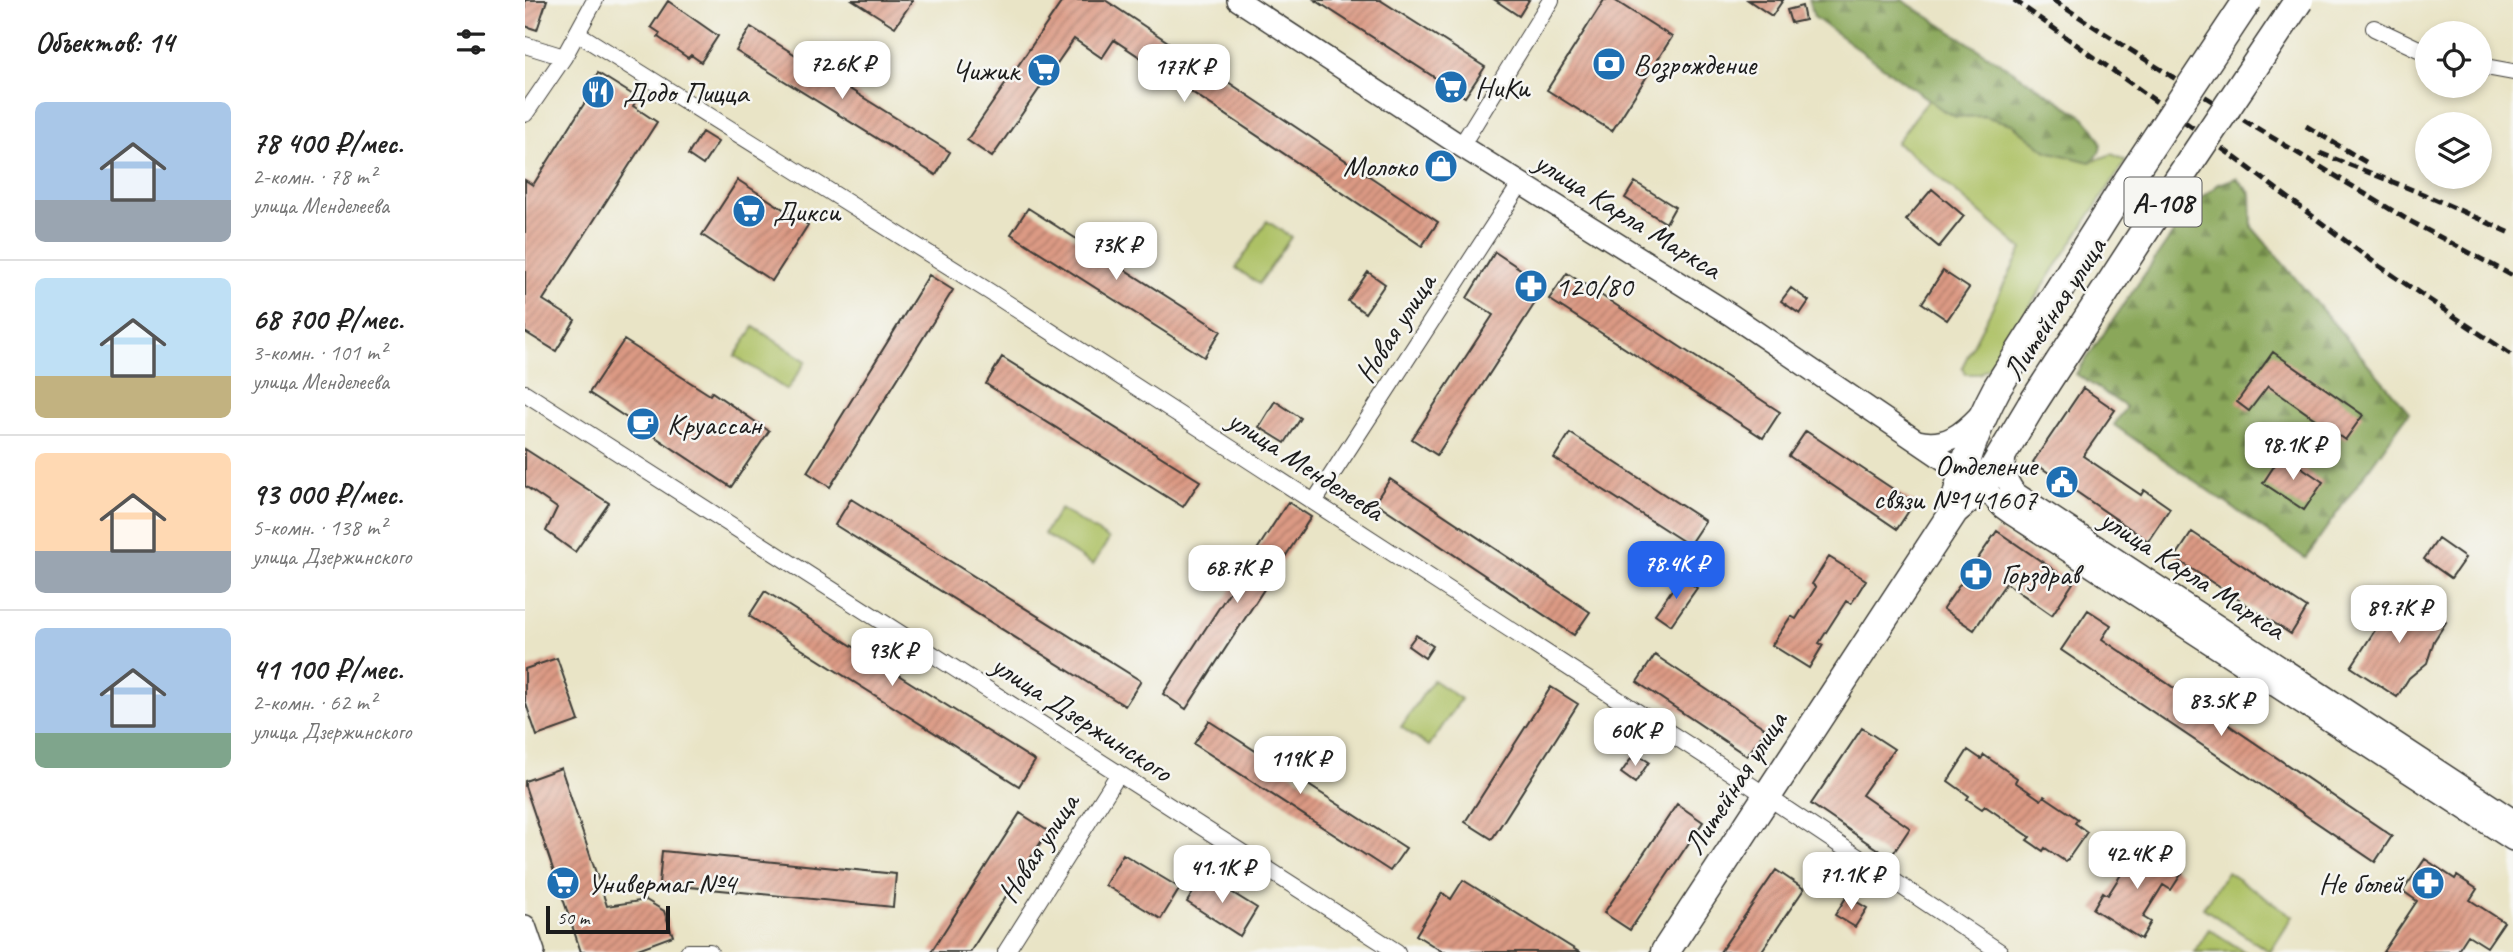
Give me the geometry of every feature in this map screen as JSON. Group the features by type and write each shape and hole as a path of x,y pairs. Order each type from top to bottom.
{"highway":[{"name":"Литейная улица","path":"1665,952 1954,511 1972,479 1990,400 2129,179 2248,0"},
{"name":"Литейная улица","path":"1972,479 2007,446 2165,198 2299,0"}],"street":[{"path":"525,114 564,57 595,0"},
{"name":"улица Карла Маркса","path":"1238,0 1461,146 1731,315 1972,479 2013,515 2513,840"},
{"path":"1461,146 1551,0"},
{"path":"2374,28 2415,47"},
{"name":"улица Менделеева","path":"577,33 990,292 1766,796 2000,952"},
{"path":"525,45 564,57"},
{"path":"2492,68 2513,72"},
{"name":"Новая улица","path":"1314,502 1521,183"},
{"name":"улица Дзержинского","path":"525,393 1397,952"},
{"name":"А-108","path":"1916,440 1941,443 1955,438 1990,400"},
{"path":"2007,446 2003,465 2005,480 2015,493"},
{"name":"улица Карла Маркса","path":"1972,479 2015,493 2513,821"},
{"name":"Новая улица","path":"1006,952 1118,775"},
{"path":"525,926 534,952"},
{"path":"688,952 710,952"}],"green space":[{"path":"1809,0 1902,0 2084,117 2100,140 2100,151 2090,162 2047,151 2012,124 1983,116 1956,117 1944,111 1814,17"},
{"path":"1929,99 1956,117 1983,116 2012,124 2047,151 2090,162 2112,154 2126,161 1990,366 1979,374 1965,374 1962,367 2022,249 1896,143"},
{"path":"2236,178 2251,194 2252,227 2409,412 2305,558 2114,425 2126,407 2076,374 2193,204 2219,184"},
{"path":"1267,221 1291,237 1259,284 1236,268"},
{"path":"754,327 806,361 787,390 735,356"},
{"path":"1060,509 1109,539 1093,565 1044,534"},
{"path":"1433,680 1461,699 1429,746 1401,727"},
{"path":"2227,872 2293,916 2270,952 2203,908"},
{"path":"2209,929 2245,952 2194,952"}],"building":[{"path":"525,0 547,0 537,30 525,26"},
{"path":"853,0 913,0 895,27"},
{"path":"1063,0 1105,0 1438,222 1422,246 1114,40 1102,58 1074,39 992,157 967,140"},
{"path":"1315,0 1380,0 1485,67 1465,97"},
{"path":"1495,0 1529,0 1519,16"},
{"name":"Возрождение","path":"1604,0 1614,0 1672,37 1612,131 1547,90"},
{"path":"1748,0 1783,0 1772,16"},
{"path":"668,1 718,36 701,62 691,55 688,58 658,37 660,33 651,27"},
{"path":"1802,6 1805,20 1791,23 1787,10"},
{"path":"751,27 950,152 936,175 736,51"},
{"path":"598,73 638,98 633,106 657,122 543,300 575,320 556,351 525,332 525,180 533,185 589,96 585,94"},
{"path":"702,132 718,142 703,165 688,155"},
{"path":"738,180 808,225 772,281 702,235"},
{"path":"1635,182 1675,207 1666,223 1625,198"},
{"path":"1932,189 1964,216 1939,247 1906,220"},
{"path":"1028,208 1221,331 1204,357 1011,234"},
{"path":"1495,252 1546,286 1437,455 1412,439 1493,315 1467,298"},
{"path":"1943,271 1969,288 1947,320 1922,303"},
{"path":"1368,272 1385,284 1365,313 1348,301"},
{"path":"1567,273 1780,412 1763,438 1549,299"},
{"path":"929,275 953,290 830,487 807,472"},
{"path":"1791,288 1809,301 1800,314 1781,301"},
{"path":"624,340 710,395 712,392 769,431 731,487 589,393"},
{"path":"2273,352 2363,415 2345,440 2268,386 2249,411 2237,402"},
{"path":"1002,357 1200,481 1183,507 986,384"},
{"path":"2083,388 2115,410 2083,456 2141,495 2144,490 2170,508 2148,541 2033,462"},
{"path":"1275,401 1301,418 1285,443 1259,427"},
{"path":"1806,431 1914,503 1897,529 1789,456"},
{"path":"1570,433 1705,521 1689,545 1554,458"},
{"path":"525,449 609,503 575,552 546,531 557,508 525,486"},
{"path":"2282,454 2323,482 2304,510 2263,483"},
{"path":"1390,479 1590,612 1574,635 1375,502"},
{"path":"851,499 1141,681 1125,706 835,525"},
{"path":"1288,502 1311,517 1186,709 1163,694"},
{"path":"1997,531 2073,583 2052,615 2006,583 1974,630 1943,609"},
{"path":"2192,532 2307,608 2291,634 2175,558"},
{"path":"2438,539 2465,558 2451,578 2424,559"},
{"path":"1829,557 1866,580 1851,604 1846,601 1819,643 1823,645 1809,668 1772,645 1791,616 1796,619 1816,587 1812,584"},
{"path":"1681,577 1697,588 1671,625 1655,614"},
{"path":"765,591 1035,761 1019,786 749,616"},
{"path":"2400,592 2446,622 2434,641 2427,663 2409,678 2397,697 2351,667"},
{"path":"2088,610 2111,625 2102,639 2392,836 2375,862 2061,650"},
{"path":"1416,635 1433,646 1425,658 1408,646"},
{"path":"1655,655 1766,729 1747,756 1637,682"},
{"path":"557,658 579,721 537,736 525,701 525,669"},
{"path":"1551,687 1578,704 1492,839 1465,822"},
{"path":"1209,721 1406,848 1390,871 1194,744"},
{"path":"1862,728 1894,749 1862,795 1910,828 1890,858 1811,804"},
{"path":"1968,750 1981,759 1984,755 2017,778 2015,782 2041,800 2044,796 2078,819 2075,823 2087,832 2066,862 2027,840 2030,837 1985,806 1982,809 1967,799 1969,796 1948,781"},
{"path":"1635,753 1649,762 1635,783 1621,773"},
{"path":"561,768 607,906 646,900 664,911 673,936 630,952 581,952 525,786 525,781"},
{"path":"1677,804 1703,822 1630,930 1604,913"},
{"path":"1020,813 1048,831 970,952 931,952"},
{"path":"2134,843 2182,873 2171,890 2163,885 2143,917 2151,922 2141,939 2093,909 2103,892 2108,895 2129,862 2124,859"},
{"path":"662,851 896,874 893,907 659,884"},
{"path":"1123,854 1180,888 1161,919 1105,885"},
{"path":"2425,859 2455,879 2457,876 2477,889 2470,900 2504,922 2487,947 2468,935 2457,952 2383,952 2417,901 2403,891"},
{"path":"1776,870 1804,889 1761,952 1720,952"},
{"path":"1204,875 1257,908 1240,936 1187,902"},
{"path":"1463,880 1579,952 1443,952 1416,935 1442,893 1451,899"},
{"path":"1847,896 1867,908 1855,927 1835,915"}],"railway":[{"path":"2014,0 2234,157 2379,266 2513,356"},
{"path":"2053,0 2171,76 2408,220 2513,276"},
{"path":"2306,126 2369,164"},
{"path":"2320,153 2513,234"}],"place":[{"name":"Возрождение","path":"1609,64"},
{"name":"Чижик","path":"1044,70"},
{"name":"НиКи","path":"1451,87"},
{"name":"Додо Пицца","path":"598,92"},
{"name":"Молоко","path":"1441,166"},
{"name":"Дикси","path":"749,211"},
{"name":"120/80","path":"1531,286"},
{"name":"Круассан","path":"643,424"},
{"name":"Отделение связи №141607","path":"2062,482"},
{"name":"Горздрав","path":"1976,574"},
{"name":"Универмаг №4","path":"563,883"},
{"name":"Не болей","path":"2428,883"}]}
